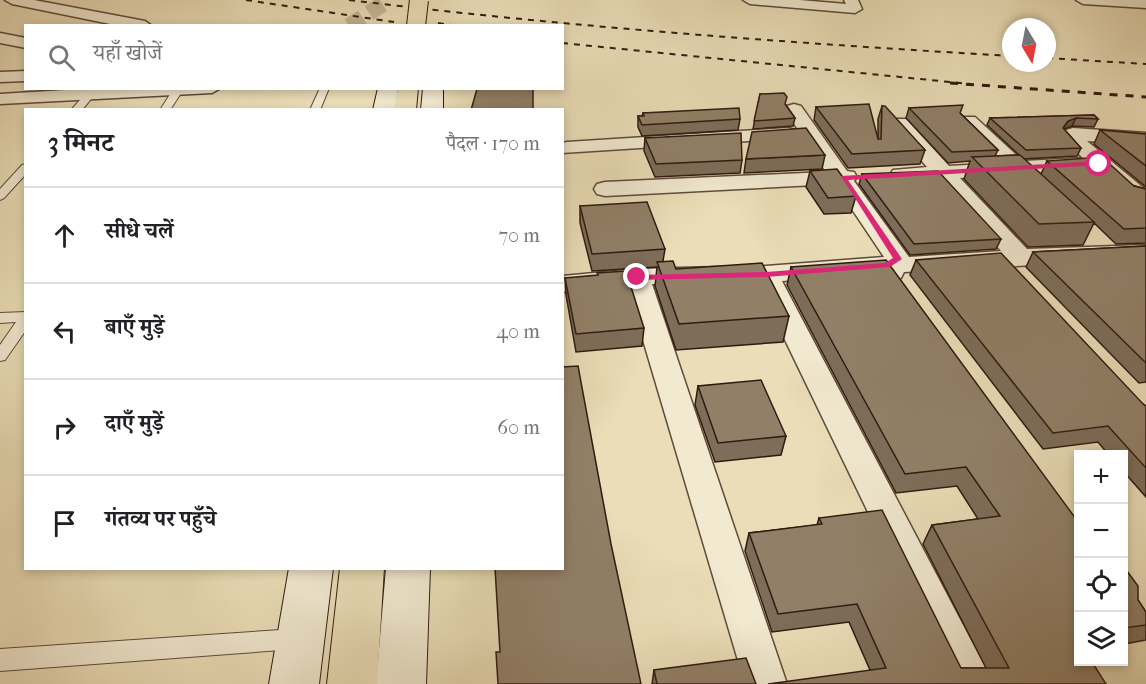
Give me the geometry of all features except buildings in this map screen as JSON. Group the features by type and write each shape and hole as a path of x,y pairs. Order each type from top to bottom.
{"main road":[{"path":"416,24 419,0"},
{"path":"405,108 408,90"},
{"path":"352,684 362,570"}],"street":[{"path":"750,0 855,9 850,0"},
{"path":"1083,0 1146,4"},
{"path":"6,4 135,24"},
{"path":"6,4 17,12 77,24"},
{"path":"84,24 101,17"},
{"path":"0,38 24,43"},
{"path":"0,99 178,90"},
{"path":"384,108 388,90"},
{"path":"432,108 433,90"},
{"path":"884,107 945,172 1015,266"},
{"path":"794,110 811,133 862,177 898,259 887,266"},
{"path":"968,121 1043,192"},
{"path":"567,148 811,133"},
{"path":"1146,139 1073,134 1071,137 1099,164 1136,194 1146,198"},
{"path":"605,189 1099,164"},
{"path":"1084,230 1109,254"},
{"path":"564,284 637,277 766,274 887,266 1015,266 1109,254 1146,252"},
{"path":"887,266 908,295"},
{"path":"766,274 973,684"},
{"path":"637,277 766,684"},
{"path":"294,684 311,570"},
{"path":"401,684 408,570"}],"lane":[{"path":"166,108 178,90"},
{"path":"316,108 324,90"},
{"path":"78,108 90,94"},
{"path":"0,196 24,169"},
{"path":"0,318 24,318"},
{"path":"0,356 24,321"},
{"path":"0,660 300,639"}],"tunnel":[{"path":"352,24 389,0"}],"railway":[{"path":"246,0 394,22"},
{"path":"349,0 680,33 1002,55"},
{"path":"438,23 445,24"},
{"path":"564,43 970,84"},
{"path":"1056,59 1146,64"},
{"path":"950,83 1146,97"}],"route":[{"path":"637,277 766,274 887,266 898,259 843,178 1099,164"}]}
